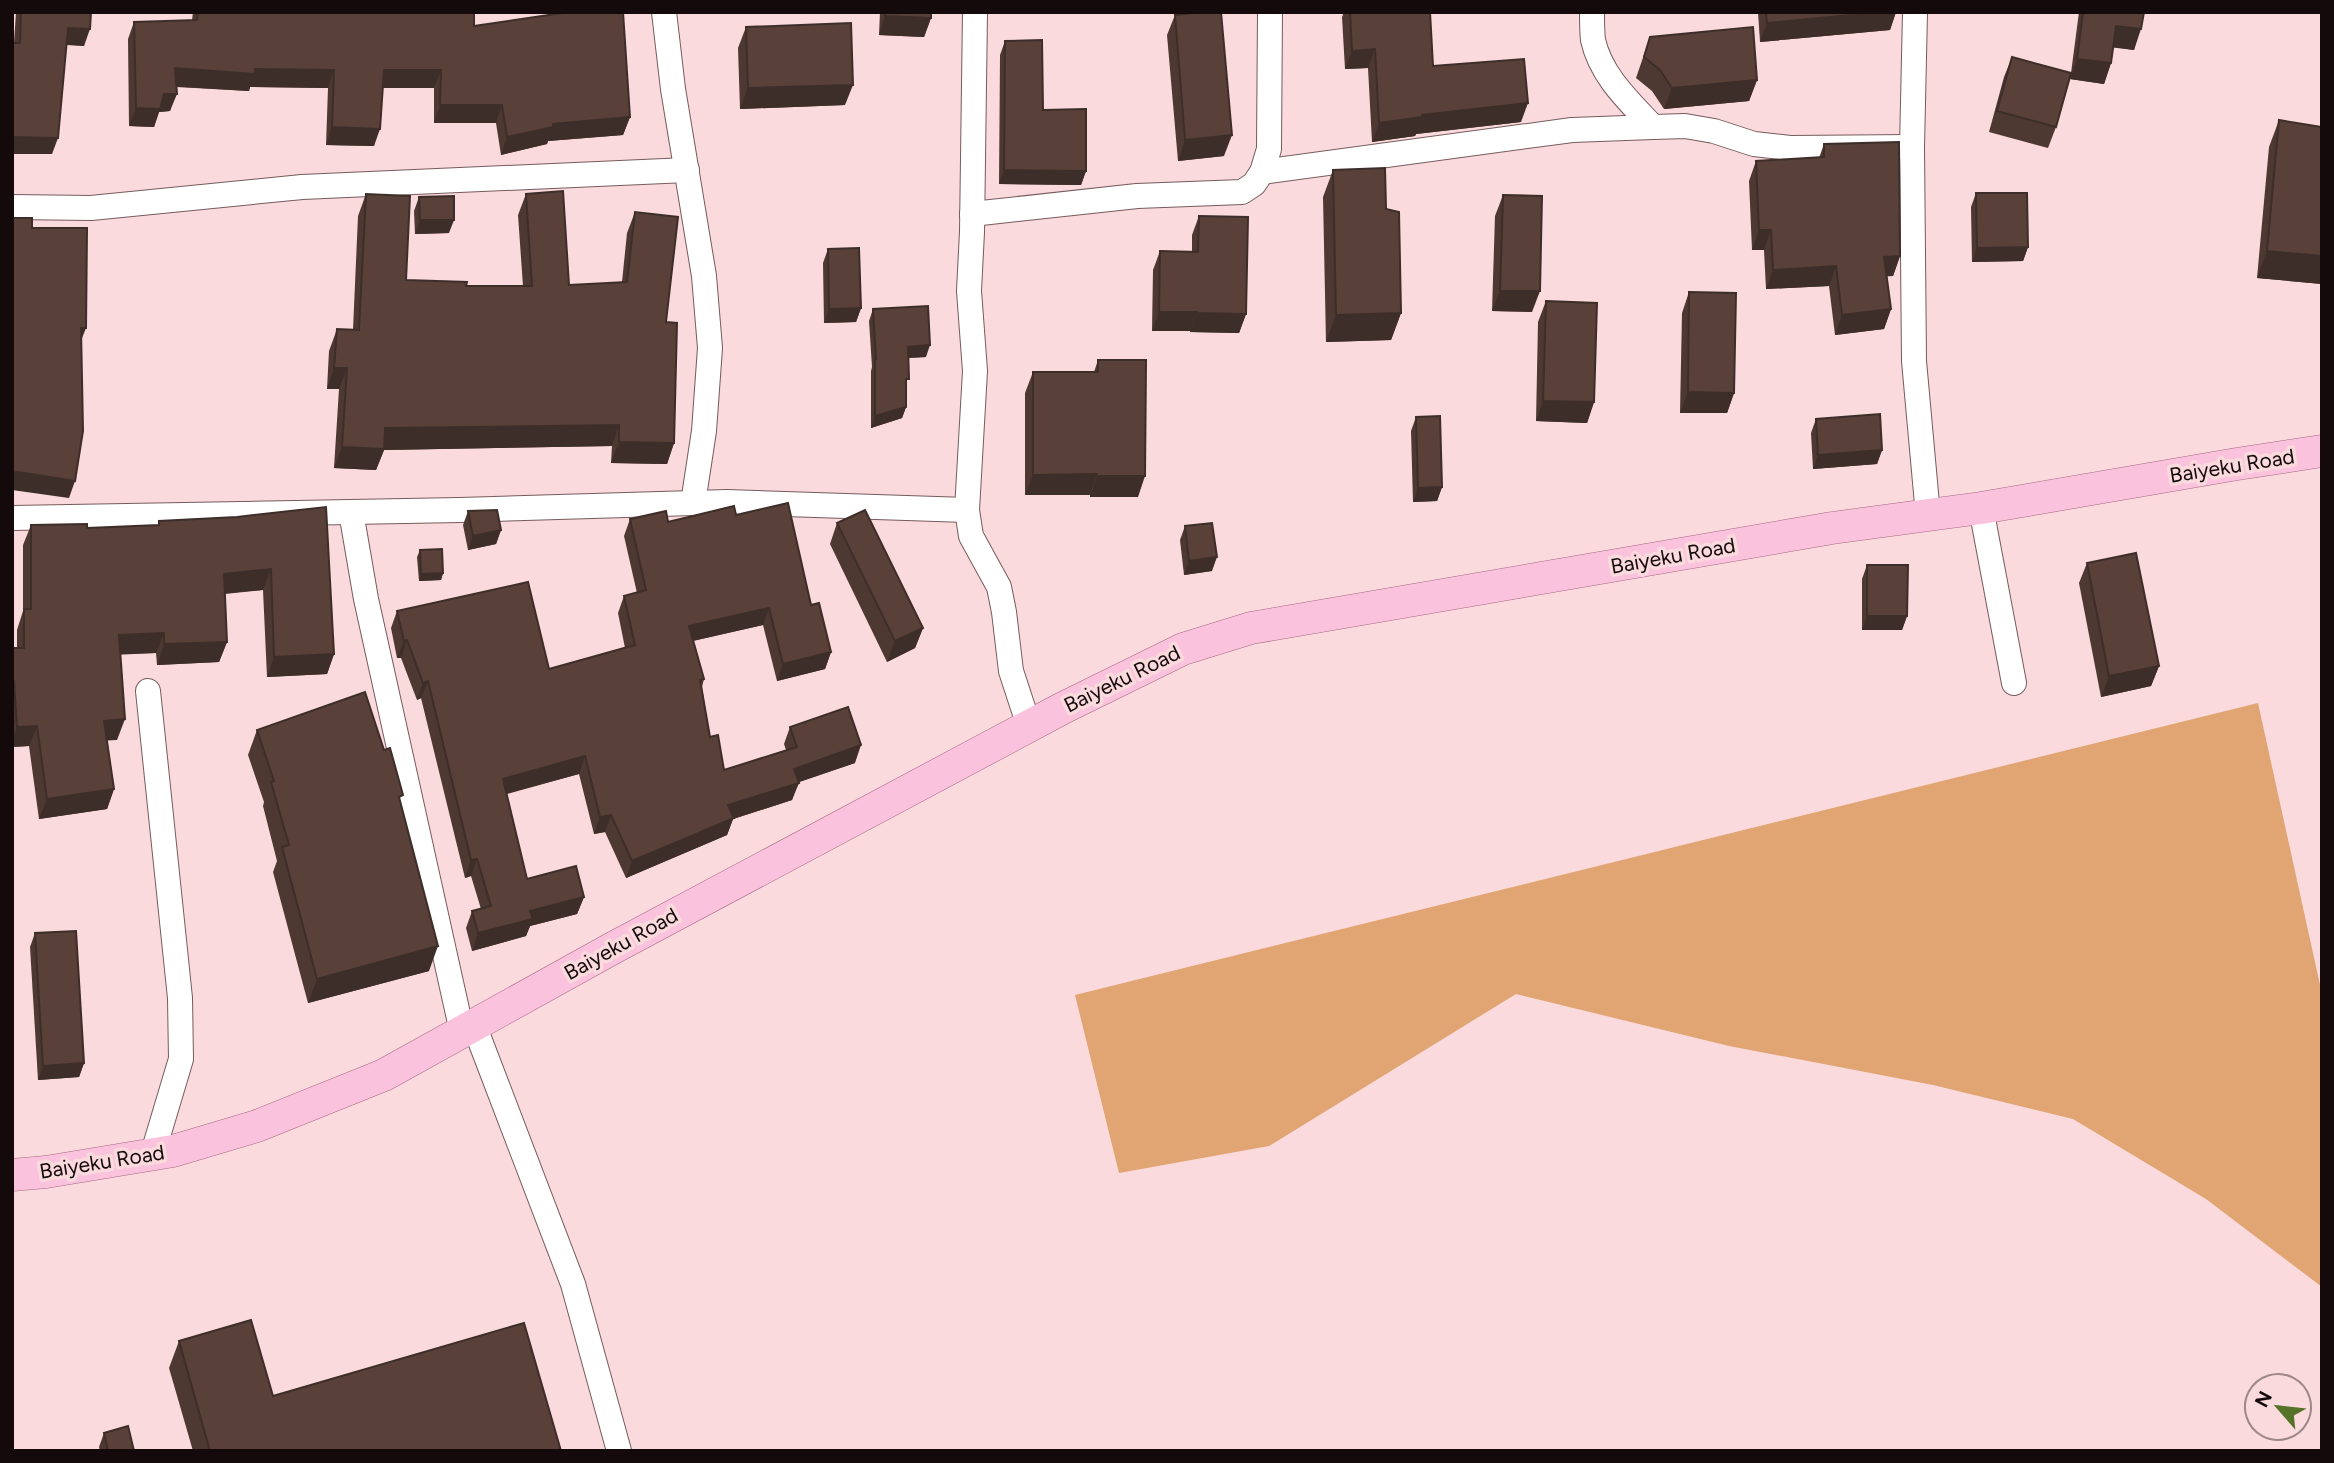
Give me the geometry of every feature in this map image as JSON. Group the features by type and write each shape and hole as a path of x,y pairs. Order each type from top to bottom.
{"main road":[{"name":"Baiyeku Road","path":"12,1175 152,1156 257,1126 384,1075 1028,726 1183,649 1251,628 1832,527 1981,508 2322,451"}],"street":[{"path":"664,12 704,276 710,348 705,432 693,503"},
{"path":"975,12 969,291 975,371 967,510 971,536 999,587 1011,671 1028,726"},
{"path":"972,214 1137,197 1242,192 1254,184 1262,172 1269,149 1270,12"},
{"path":"1592,12 1593,40 1602,66 1615,86 1653,127"},
{"path":"1915,12 1912,146 1914,361 1928,515"},
{"path":"1262,172 1572,130 1685,126 1714,131 1754,144 1790,148 1912,146"},
{"path":"12,207 91,208 303,187 687,170"},
{"path":"12,518 727,502 967,510"},
{"path":"1981,508 2014,683"},
{"path":"351,512 366,599 468,1029 573,1284 619,1451"},
{"path":"148,691 177,959 181,1035 181,1059 152,1156"}],"shaded area":[{"path":"2258,703 2322,994 2322,1287 2206,1199 2073,1119 1933,1085 1729,1046 1516,994 1269,1146 1119,1173 1075,995"}],"building":[{"path":"21,12 91,12 90,29 68,28 58,138 12,137 12,43 20,43"},
{"path":"198,12 474,12 474,26 569,12 623,12 630,117 553,124 553,127 507,137 502,105 440,105 441,70 384,70 380,129 332,127 334,70 255,69 255,74 175,68 177,94 164,94 160,109 136,108 134,22 197,20"},
{"path":"885,12 931,12 931,18 885,16"},
{"path":"1221,12 1232,135 1185,140 1175,15"},
{"path":"1350,12 1430,12 1433,66 1524,59 1528,103 1422,115 1379,123 1375,49 1352,51"},
{"path":"1766,12 1882,12 1767,23"},
{"path":"2083,12 2144,12 2141,29 2116,26 2111,63 2077,59"},
{"path":"851,23 853,85 748,88 746,27"},
{"path":"1753,27 1757,80 1672,88 1660,70 1644,57 1650,37"},
{"path":"1042,40 1043,110 1086,109 1086,171 1004,170 1005,41"},
{"path":"2012,57 2071,73 2056,127 1997,111"},
{"path":"2279,120 2322,127 2322,256 2267,251"},
{"path":"1899,142 1900,256 1884,257 1891,309 1842,315 1836,266 1773,270 1771,230 1759,230 1756,161 1824,157 1824,144"},
{"path":"1385,168 1386,209 1399,212 1401,313 1336,315 1333,170"},
{"path":"563,191 569,285 627,282 635,212 678,217 666,322 677,323 674,443 619,442 619,425 385,428 384,449 342,447 347,368 334,368 337,329 359,330 366,194 410,196 406,280 467,282 466,286 532,286 526,194"},
{"path":"1976,193 2027,193 2028,247 1977,248"},
{"path":"1503,195 1542,196 1540,291 1500,291"},
{"path":"454,196 454,220 420,220 419,197"},
{"path":"1199,216 1248,217 1246,314 1159,312 1160,251 1198,252"},
{"path":"12,218 32,218 32,228 87,228 86,328 81,328 83,431 75,481 12,473"},
{"path":"859,248 861,308 829,309 828,249"},
{"path":"1689,292 1736,293 1734,393 1688,392"},
{"path":"1546,301 1597,303 1594,402 1543,401"},
{"path":"928,306 930,345 908,347 906,407 875,416 873,309"},
{"path":"1098,360 1146,360 1145,476 1033,475 1033,372 1098,372"},
{"path":"1880,414 1882,450 1818,455 1816,419"},
{"path":"1440,416 1442,487 1418,488 1416,417"},
{"path":"788,503 811,605 819,603 831,652 783,664 769,608 689,626 704,679 700,680 710,737 718,735 724,770 797,747 790,727 848,707 861,745 794,769 799,783 728,805 734,818 632,861 611,815 600,817 585,756 503,779 527,879 576,866 584,897 530,911 533,919 478,933 472,911 491,906 477,859 471,860 428,681 423,683 407,640 404,641 397,611 528,582 549,669 635,645 624,596 646,590 630,519 666,511 668,522 734,506 736,515"},
{"path":"326,507 334,654 274,657 271,569 224,574 227,642 164,644 164,633 119,635 125,719 104,721 114,789 47,799 37,726 17,727 12,681 12,648 24,648 24,609 31,609 31,525 87,524 87,528 159,525 159,521 237,517"},
{"path":"497,510 501,530 473,536 468,511"},
{"path":"865,510 923,628 895,641 837,523"},
{"path":"1212,523 1217,557 1189,561 1185,526"},
{"path":"442,549 443,573 421,574 420,550"},
{"path":"2136,553 2159,666 2109,676 2087,563"},
{"path":"1867,565 1908,565 1907,616 1867,616"},
{"path":"365,692 384,750 390,748 403,795 399,797 438,946 317,979 282,847 289,845 271,782 274,781 257,730"},
{"path":"76,931 84,1063 43,1066 35,933"},
{"path":"251,1320 273,1396 524,1323 561,1451 210,1451 179,1341"},
{"path":"128,1426 134,1451 108,1451 104,1433"}]}
